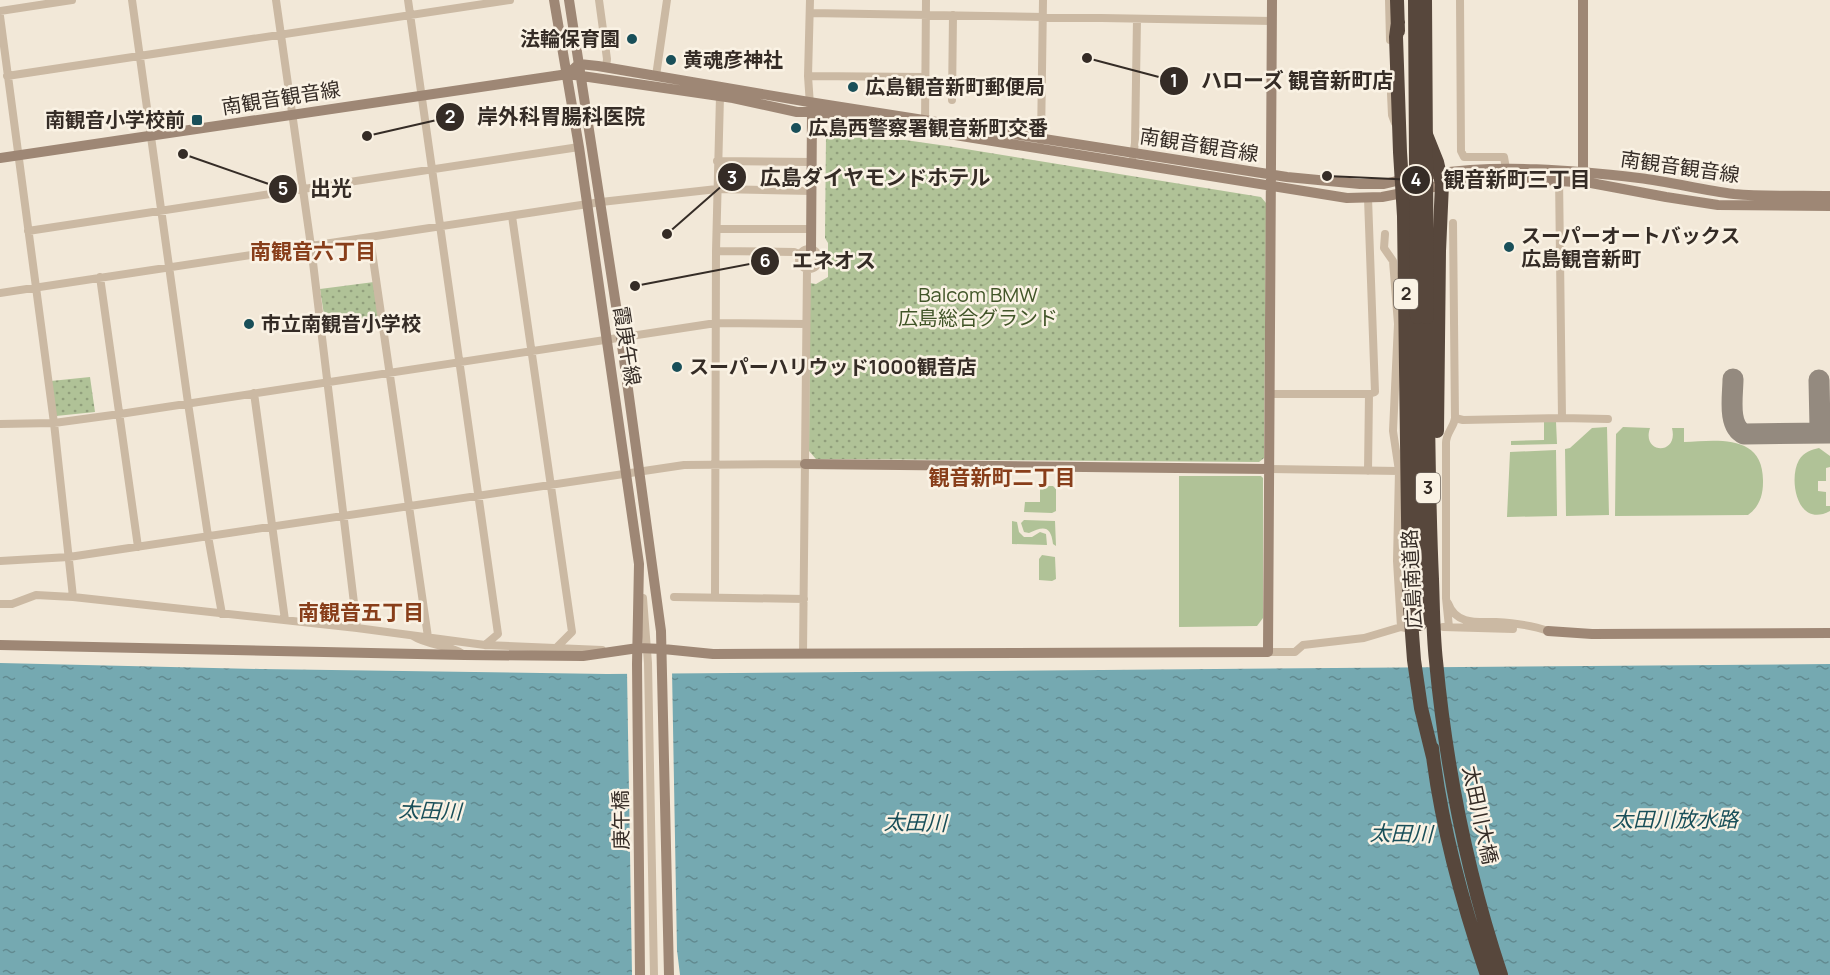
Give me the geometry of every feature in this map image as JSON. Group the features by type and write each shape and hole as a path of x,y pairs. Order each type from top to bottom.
{"highway":[{"name":"2","path":"1397,0 1403,74 1410,105 1430,143 1441,179 1439,253"},
{"name":"3","path":"1415,0 1422,317"},
{"name":"3","path":"1422,317 1425,0"},
{"name":"2","path":"1398,22 1396,37 1402,185 1406,396"},
{"path":"1431,561 1437,519 1439,253"},
{"name":"広島南道路","path":"1422,317 1431,561 1421,708 1432,756"},
{"name":"広島南道路","path":"1422,317 1418,560 1424,660"},
{"path":"1406,396 1408,561 1424,660"},
{"name":"太田川大橋","path":"1424,660 1447,753 1464,841 1480,906 1501,975"},
{"name":"太田川大橋","path":"1432,756 1444,819 1465,905 1487,975"}],"street":[{"path":"0,11 67,0"},
{"path":"132,0 188,403 222,614"},
{"path":"276,0 329,383 357,628"},
{"path":"408,0 498,634 485,645"},
{"path":"7,76 510,0"},
{"name":"霞庚午線","path":"554,0 568,74 628,474 639,564 642,664"},
{"path":"569,0 621,338 663,649 669,975"},
{"path":"598,0 607,59 606,68"},
{"path":"656,76 667,0"},
{"path":"716,251 806,252 818,254 819,262 814,268 807,269 800,263 806,252 812,230 808,76 810,0"},
{"path":"925,124 926,0"},
{"path":"1041,143 1043,0"},
{"path":"1268,652 1272,0"},
{"path":"1389,0 1392,116 1393,122 1399,125"},
{"path":"1460,0 1461,152 1464,157 1504,158 1506,169"},
{"path":"1583,0 1583,173"},
{"path":"810,13 1272,21"},
{"path":"952,100 953,15"},
{"path":"0,16 54,423 73,597"},
{"path":"1133,158 1137,19"},
{"name":"南観音観音線","path":"580,70 606,68 656,76 810,107 1272,180 1347,198 1368,198 1402,185 1441,179 1495,179 1583,173 1638,178 1733,194 1830,196"},
{"path":"568,74 580,70"},
{"name":"南観音観音線","path":"580,70 797,112 810,107"},
{"name":"南観音観音線","path":"0,158 568,74"},
{"path":"808,76 925,77"},
{"path":"715,597 716,251 720,96"},
{"path":"28,231 579,147"},
{"path":"717,161 812,162"},
{"name":"南観音観音線","path":"1441,179 1464,169 1506,169 1559,176 1679,200 1718,205 1830,206"},
{"path":"1559,176 1562,418"},
{"name":"南観音観音線","path":"1272,180 1402,185"},
{"path":"0,292 601,202 717,189 812,191"},
{"path":"1270,394 1369,394 1374,392 1368,198"},
{"path":"512,216 572,632 557,647"},
{"path":"1453,223 1455,418 1448,432 1446,443 1446,627 1592,634 1830,633"},
{"path":"717,230 812,230"},
{"path":"0,645 583,656 643,648 713,654 1295,652 1303,645 1364,638 1403,628 1397,550 1399,471 1393,437 1398,324 1393,261 1384,249 1385,234"},
{"path":"370,238 428,637"},
{"path":"1439,253 1454,251"},
{"path":"803,654 807,269"},
{"path":"100,277 138,547"},
{"path":"0,424 54,423 120,414 716,323 806,324"},
{"path":"1395,385 1403,390 1406,396"},
{"path":"254,393 285,620"},
{"path":"1368,471 1369,394"},
{"path":"1455,418 1464,420 1608,418"},
{"path":"0,561 69,557 684,465 805,464 1399,471"},
{"path":"0,604 12,604 36,595 73,597 357,628 485,645 557,647 610,652"},
{"path":"674,597 804,599"},
{"path":"1446,598 1454,612 1470,622 1504,623 1548,631"},
{"path":"411,635 423,643 456,650 464,655"},
{"path":"642,664 654,975"},
{"name":"庚午橋","path":"640,975 642,664"}],"green space":[{"name":"Balcom BMW 広島総合グランド","path":"832,131 885,140 905,140 947,146 1261,197 1266,203 1264,458 1259,462 816,459 809,451 810,283 816,284 828,277 828,243 825,238 826,136"},
{"path":"374,282 380,326 327,334 320,289"},
{"path":"90,377 95,412 56,416 51,381"},
{"path":"1544,422 1556,422 1557,444 1511,445 1511,441 1544,440"},
{"path":"1607,427 1609,515 1566,516 1565,449 1570,448 1592,428"},
{"path":"1623,427 1650,428 1651,443 1660,448 1670,443 1673,437 1672,428 1684,428 1684,442 1725,441 1748,448 1756,455 1761,466 1763,487 1758,505 1748,515 1615,516 1616,434"},
{"path":"1819,448 1830,456 1830,467 1826,468 1826,481 1818,481 1818,491 1826,492 1826,506 1830,506 1830,511 1819,515 1803,508 1795,489 1795,479 1796,468 1801,457"},
{"path":"1556,450 1557,516 1507,517 1510,452"},
{"path":"1179,476 1261,476 1263,478 1263,618 1257,626 1179,627"},
{"path":"1043,486 1053,486 1056,489 1056,511 1052,513 1024,512 1025,502 1040,502 1040,489"},
{"path":"1024,520 1055,521 1056,546 1046,529 1024,532 1021,523"},
{"path":"1012,521 1017,522 1019,532 1024,537 1032,537 1040,532 1046,534 1047,545 1012,544"},
{"path":"1042,555 1055,557 1056,579 1052,581 1039,580 1039,559"}],"water":[{"name":"太田川放水路","path":"0,663 607,674 1830,664 1830,975 0,975"}],"pier":[{"path":"672,670 677,950 680,975 632,975 627,671"}],"taxiway":[{"path":"1733,379 1733,417 1735,424 1744,434 1830,433"},
{"path":"1819,380 1820,427 1827,433"}],"place":[{"name":"法輪保育園","path":"632,39"},
{"name":"ハローズ 観音新町店","path":"1087,58"},
{"name":"黄魂彦神社","path":"671,60"},
{"name":"広島観音新町郵便局","path":"853,87"},
{"name":"南観音小学校前","path":"197,120"},
{"name":"広島西警察署観音新町交番","path":"796,128"},
{"name":"岸外科胃腸科医院","path":"367,136"},
{"name":"出光","path":"183,154"},
{"name":"観音新町三丁目","path":"1327,176"},
{"name":"広島ダイヤモンドホテル","path":"667,234"},
{"name":"スーパーオートバックス 広島観音新町","path":"1509,247"},
{"name":"エネオス","path":"635,286"},
{"name":"市立南観音小学校","path":"249,324"},
{"name":"スーパーハリウッド1000観音店","path":"677,367"}],"district":[{"name":"南観音六丁目","path":"313,252"},
{"name":"観音新町二丁目","path":"1002,478"},
{"name":"南観音五丁目","path":"361,613"}],"water label":[{"name":"太田川","path":"430,811"},
{"name":"太田川","path":"915,823"},
{"name":"太田川","path":"1401,834"}]}
